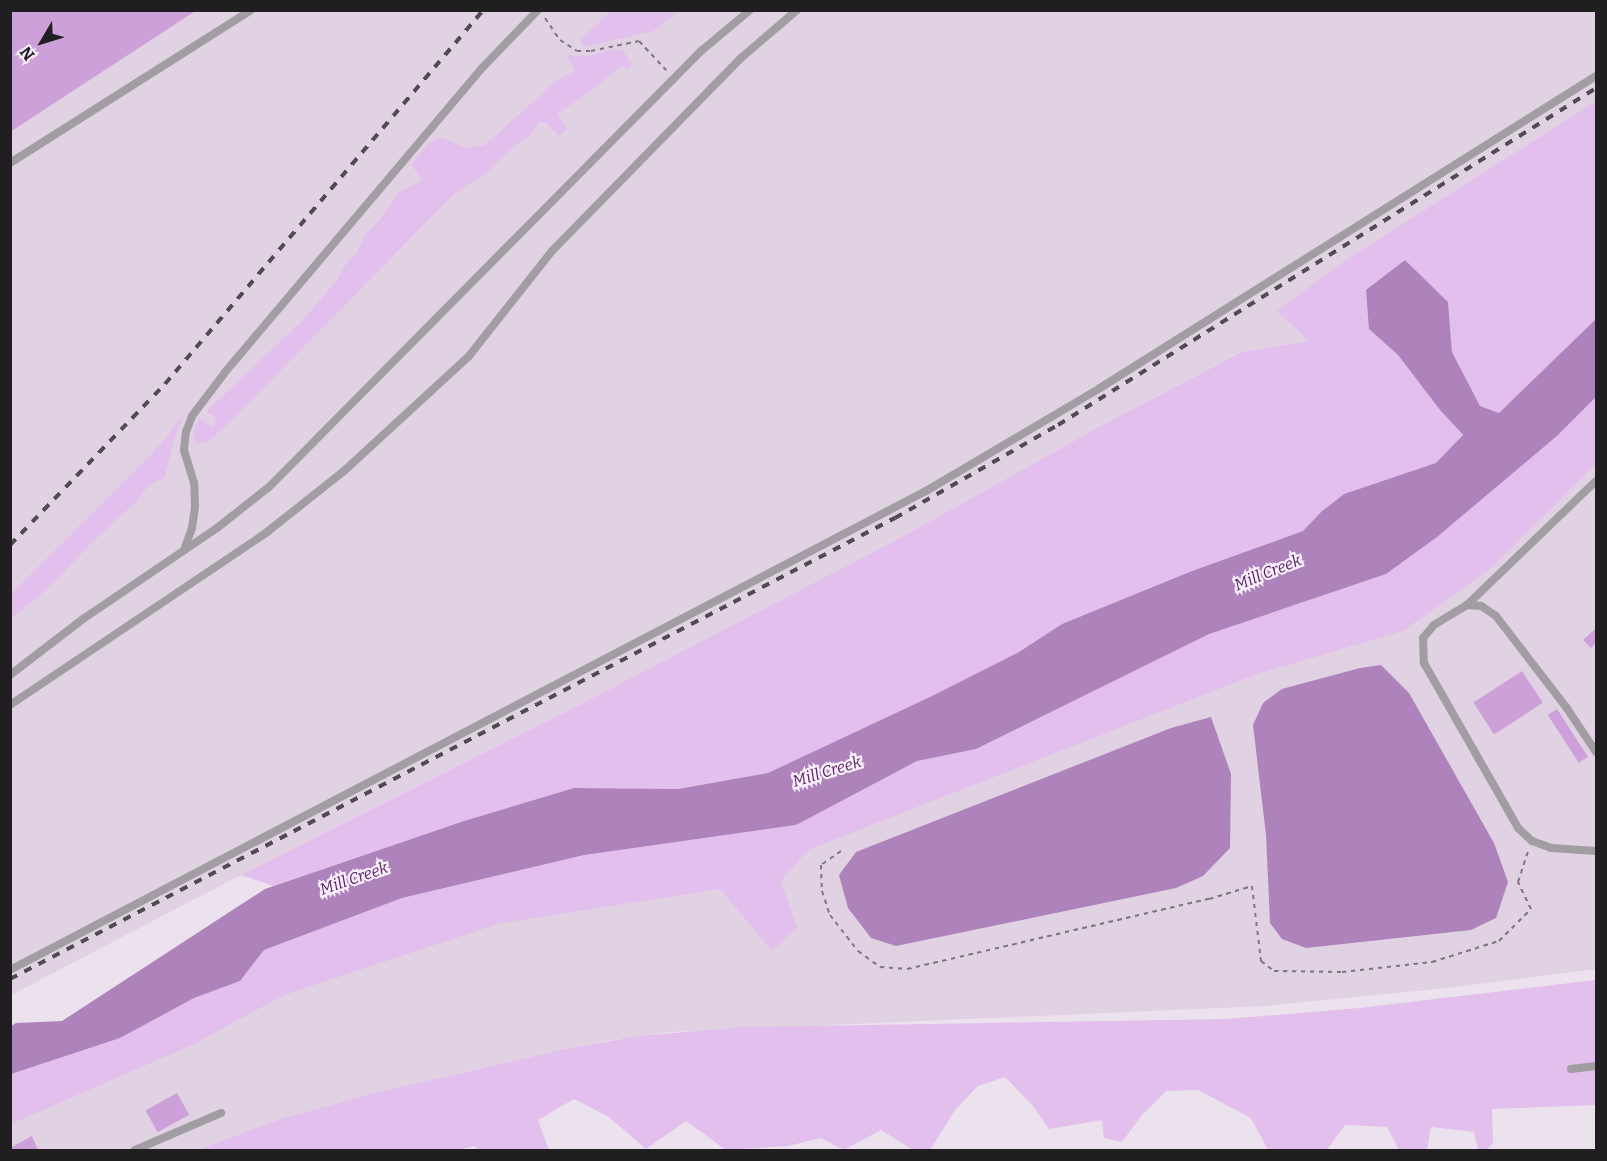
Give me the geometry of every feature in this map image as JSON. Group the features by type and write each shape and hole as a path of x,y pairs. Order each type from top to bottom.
{"lane":[{"path":"10,163 251,10"},
{"path":"183,552 192,528 195,507 194,483 186,460 184,444 187,427 198,408 483,67 539,10"},
{"path":"10,675 83,619 236,514 286,471 674,79 716,38 750,10"},
{"path":"10,705 267,532 344,471 469,356 558,244 741,58 797,10"},
{"path":"10,970 926,491 1100,388 1596,76"},
{"path":"1596,481 1467,605 1434,625 1423,638 1424,663 1510,818 1532,841 1551,848 1596,851"},
{"path":"1467,605 1480,606 1496,616 1566,707 1596,752"},
{"path":"1571,1070 1596,1066"},
{"path":"135,1150 220,1113"}],"path":[{"path":"539,10 553,31 568,47 586,52 639,41 674,79"},
{"path":"841,851 821,865 822,891 830,915 858,951 880,966 907,969 1209,899 1251,886 1262,961 1274,971 1342,972 1432,962 1499,941 1531,909 1518,882 1532,841"}],"shaded area":[{"path":"10,11 1596,11 1596,101 1347,259 1278,311 1310,341 1240,352 1097,428 900,538 583,703 241,875 11,995"},
{"path":"612,11 678,11 654,31 583,47 581,39"},
{"path":"614,49 623,51 632,64 627,69 622,65 595,88 557,114 567,129 559,136 545,122 539,122 531,134 507,152 486,173 453,195 226,426 208,441 196,444 193,434 199,418 212,427 216,418 207,411 303,320 336,281 348,261 357,253 364,236 382,217 398,193 421,181 421,177 411,165 428,144 440,137 466,148 485,145 555,82 575,71 567,55 588,56"},
{"path":"1596,101 1596,319 1567,351 1499,413 1480,406 1452,352 1448,302 1406,261 1369,329 1398,355 1463,436 1437,463 1344,494 1321,512 1303,531 1192,571 1062,624 1019,652 930,697 768,773 678,789 574,788 464,821 273,886 241,875 583,703 900,538 1097,428 1241,352 1309,341 1277,311 1347,259"},
{"path":"1596,397 1596,969 1447,988 1266,1006 672,1032 606,1041 463,1072 198,1150 11,1150 10,1074 1558,435"},
{"path":"1596,397 1596,464 1490,569 1403,631 1254,675 808,850 781,881 797,928 772,951 720,889 501,923 284,995 194,1044 11,1124 11,1074 120,1038 194,998 240,981 264,950 402,898 584,855 796,825 917,761 976,749 1209,634 1386,574 1558,435"},
{"path":"186,412 176,433 165,477 148,486 137,501 90,544 54,583 11,619 11,594 152,454"},
{"path":"1596,980 1596,1105 1492,1109 1493,1143 1487,1150 1478,1150 1474,1132 1431,1127 1427,1150 1399,1150 1387,1127 1345,1125 1327,1150 1268,1150 1251,1118 1198,1090 1166,1091 1142,1115 1122,1142 1104,1138 1102,1120 1049,1129 1033,1106 1005,1077 978,1086 955,1110 930,1150 913,1150 881,1130 844,1150 821,1138 788,1146 726,1150 686,1121 646,1149 609,1117 574,1099 538,1120 549,1150 480,1150 473,1146 459,1150 198,1150 281,1119 375,1093 565,1049 639,1036 744,1027 1227,1019 1359,1008"}],"water":[{"name":"Mill Creek","path":"1405,260 1448,302 1452,352 1480,406 1499,413 1596,319 1596,397 1558,435 1437,537 1386,574 1209,634 976,749 917,761 796,825 584,855 402,898 264,950 240,981 194,998 120,1038 11,1074 11,1026 16,1023 62,1021 265,889 464,821 574,788 678,789 768,773 930,697 1019,652 1062,624 1192,571 1303,531 1321,512 1344,494 1436,463 1463,435 1440,410 1398,355 1369,329 1366,290"},
{"path":"1381,665 1409,693 1494,843 1508,882 1496,918 1471,930 1306,948 1282,939 1270,923 1266,835 1253,725 1263,703 1282,689 1360,668"},
{"path":"1211,717 1231,774 1230,848 1203,876 1176,888 896,946 871,938 848,908 839,875 856,852 1171,728"}],"building":[{"path":"10,10 197,10 10,132"},
{"path":"1596,628 1596,643 1591,648 1583,640"},
{"path":"1522,671 1543,703 1494,734 1473,703"},
{"path":"1557,709 1588,757 1579,763 1548,715"},
{"path":"177,1093 189,1115 158,1132 146,1110"},
{"path":"32,1136 38,1150 10,1150 10,1148"}],"railway":[{"path":"10,545 165,384 483,10"},
{"path":"10,979 895,518 1058,425 1596,88"}]}
